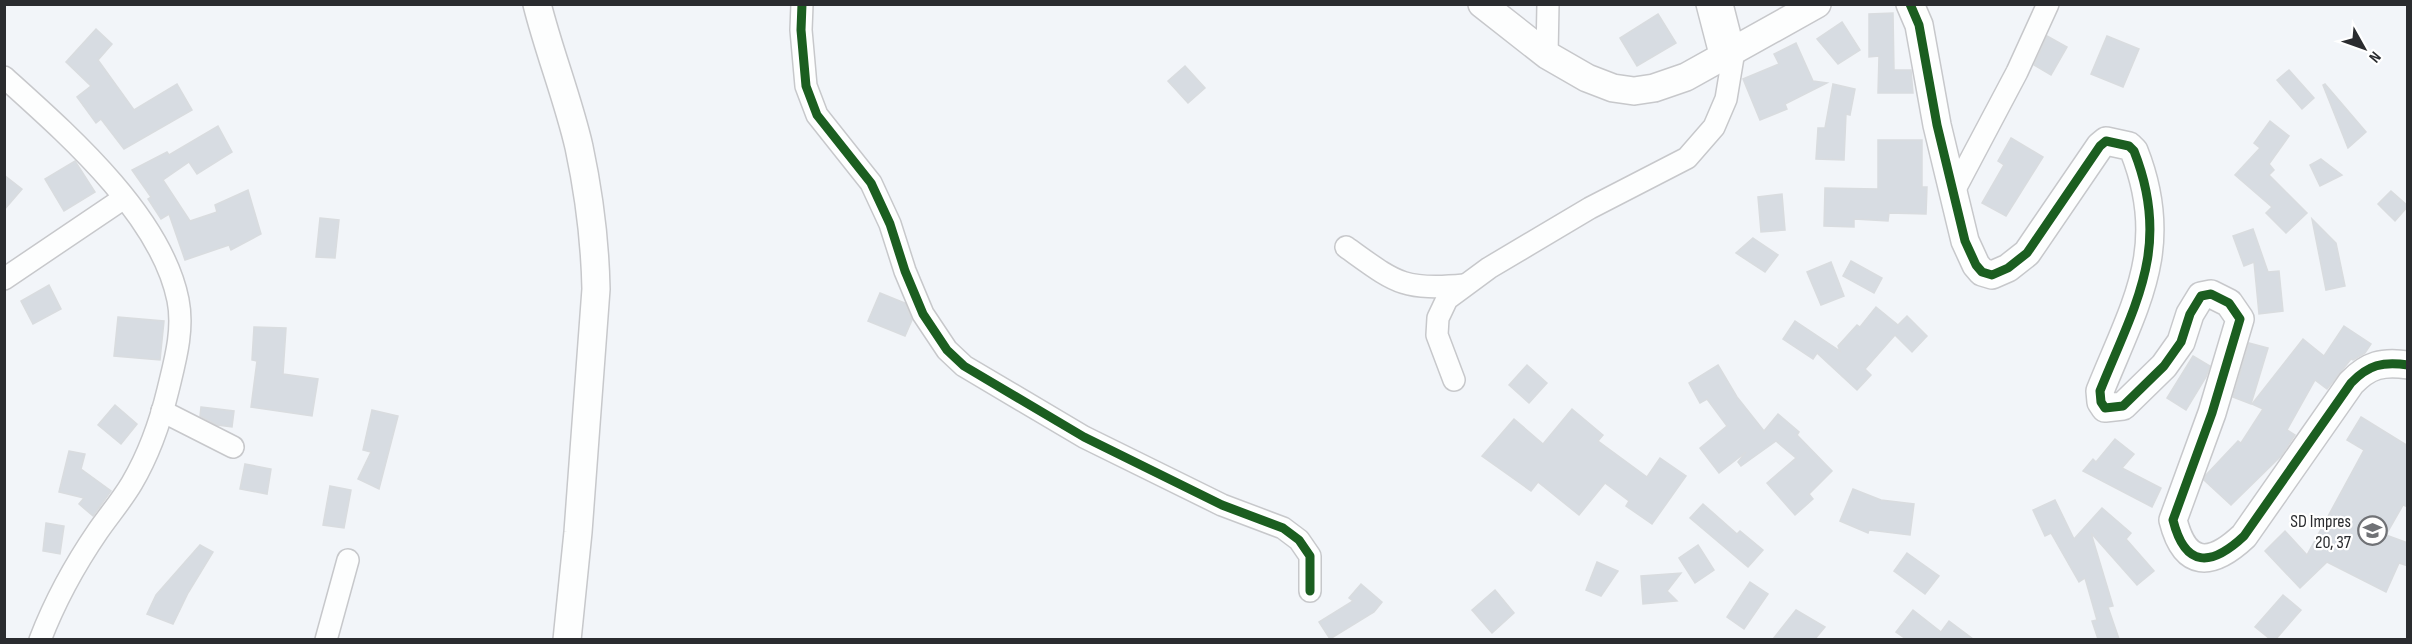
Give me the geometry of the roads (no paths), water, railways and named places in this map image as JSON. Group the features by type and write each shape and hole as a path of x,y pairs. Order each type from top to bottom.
{"street":[{"path":"537,4 578,144 592,218 595,255 596,289 578,532 567,639"},
{"path":"802,4 801,30 807,86 817,115 871,183 890,224 905,271 923,314 948,350 964,366 1084,437 1222,505 1283,528 1299,540 1310,556 1310,591"},
{"path":"1482,4 1547,54 1597,84 1634,91 1669,84 1729,58 1817,4"},
{"path":"1547,54 1548,4"},
{"path":"1707,4 1729,58"},
{"path":"1454,380 1437,335 1438,318 1447,299 1464,285 1590,208 1687,158 1714,127 1726,99 1729,58 1722,4"},
{"path":"1910,4 1919,25 1937,126 1965,241 1976,265 1982,272 1992,274 2008,268 2027,254 2100,146 2106,141 2128,146 2134,151 2149,201 2151,235 2149,259 2132,317 2100,391 2100,402 2105,408 2123,406 2164,366 2181,342 2190,314 2201,296 2211,294 2229,303 2240,319 2212,413 2173,520 2177,537 2184,551 2195,558 2205,558 2224,552 2244,536 2343,394 2364,369 2390,362 2408,365"},
{"path":"1954,191 2032,42 2048,4"},
{"path":"4,77 93,160 136,213 167,268 178,300 180,324 176,359 151,447 131,484 56,599 40,639"},
{"path":"4,279 124,198"},
{"path":"1346,247 1388,277 1410,286 1431,288 1464,285"},
{"path":"162,411 233,447"},
{"path":"326,639 348,560"}],"place":[{"name":"SD Impres 20, 37","path":"2372,531"}]}
